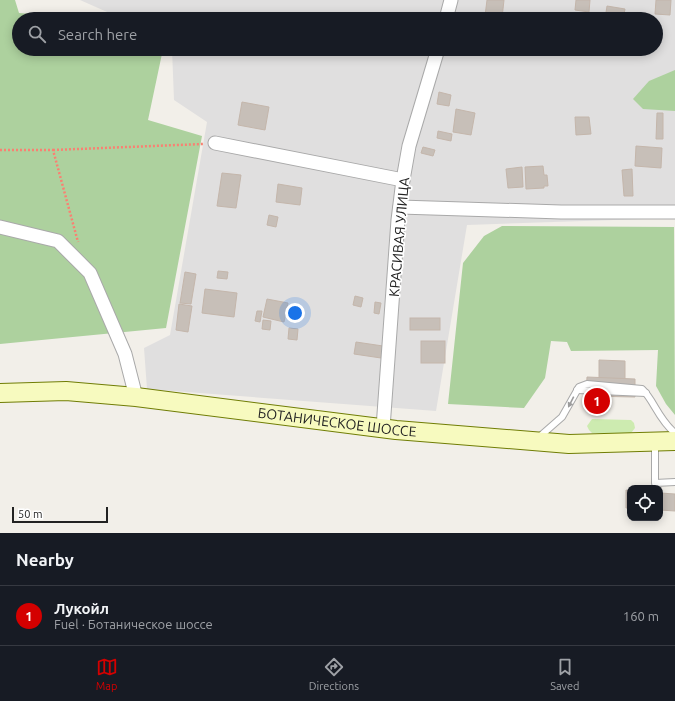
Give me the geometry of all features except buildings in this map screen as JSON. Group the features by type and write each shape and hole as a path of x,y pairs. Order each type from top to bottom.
{"street":[{"path":"448,12 451,0"},
{"name":"КРАСИВАЯ УЛИЦА","path":"383,428 403,180 409,146 436,56"},
{"path":"215,143 403,180"},
{"path":"400,207 561,212 675,212"},
{"path":"0,227 58,241 90,273 125,354 136,397"},
{"name":"БОТАНИЧЕСКОЕ ШОССЕ","path":"0,393 66,390 136,397 383,428 569,444 675,441"}],"lane":[{"path":"534,441 562,417 577,390 581,385 587,384 635,387 642,389 646,393 659,416 675,433"},
{"path":"654,442 655,483 675,482"}],"path":[{"path":"0,150 53,150 215,143"},
{"path":"53,150 79,245"}],"shaded area":[{"path":"80,0 675,0 675,218 467,225 436,411 147,389 144,348 170,335 207,122 174,100 172,56 663,56 663,12 107,12"}],"green space":[{"path":"0,0 15,0 19,12 12,12 12,56 162,56 148,120 202,136 166,328 0,344"},
{"path":"675,70 675,111 643,109 633,99 649,81"},
{"path":"502,226 674,227 675,415 666,404 656,386 658,350 571,351 567,342 551,341 545,378 524,408 448,404 463,263 484,236"},
{"path":"592,419 631,420 634,423 635,428 631,433 592,433 587,426"}],"place":[{"name":"Лукойл","path":"597,401"}]}
